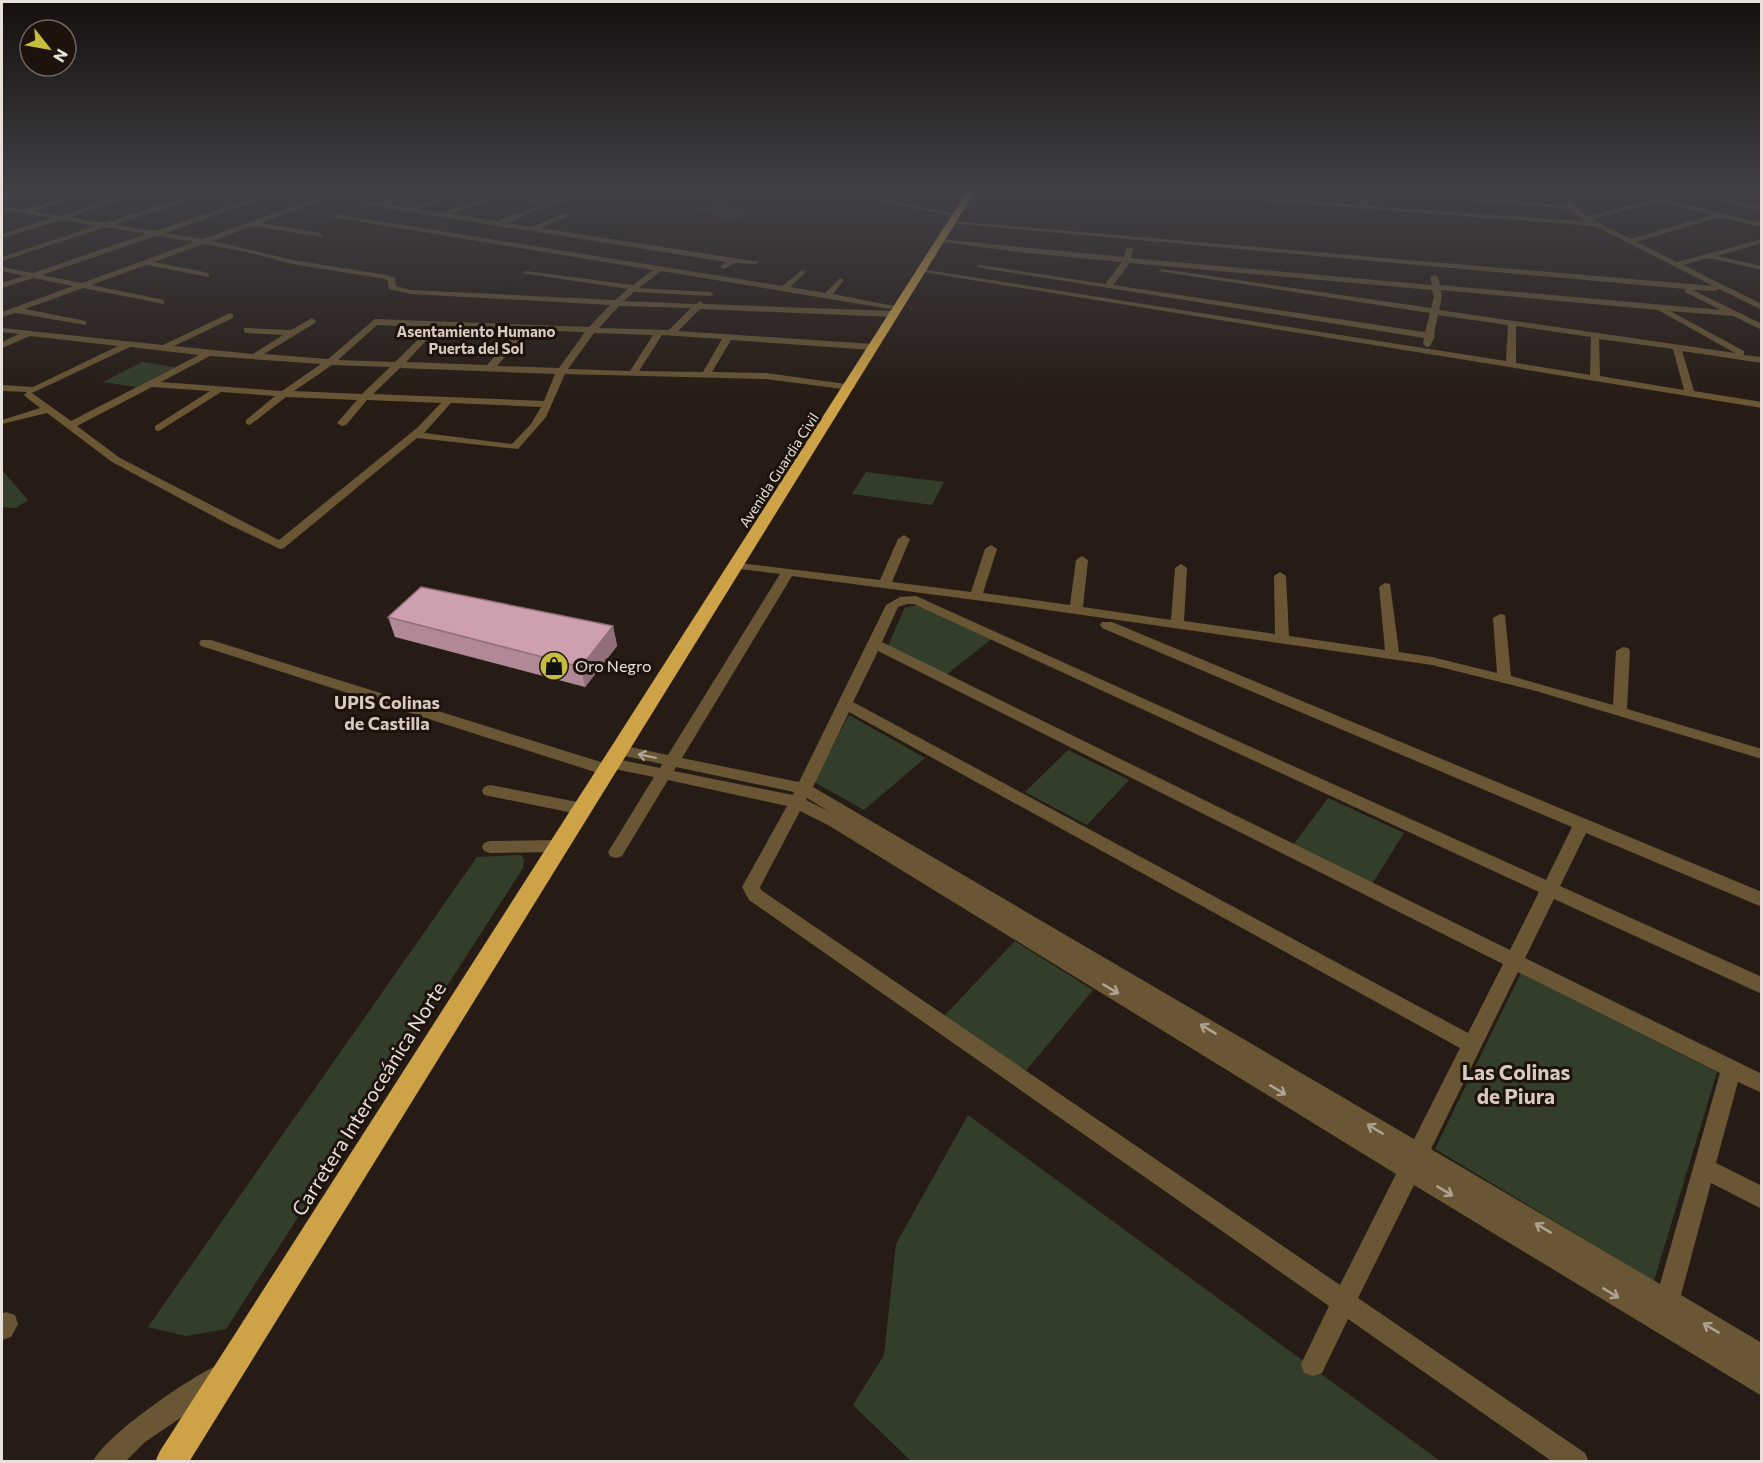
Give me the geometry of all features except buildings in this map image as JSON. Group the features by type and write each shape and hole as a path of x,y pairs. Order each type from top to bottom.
{"highway":[{"name":"Avenida Guardia Civil","path":"613,761 927,261"},
{"name":"Carretera Interoceánica Norte","path":"171,1461 613,761"}],"street":[{"path":"2,286 74,261"},
{"path":"2,315 152,261"},
{"path":"289,261 387,277 392,280 392,287 398,290 697,307 896,310"},
{"path":"612,261 827,296 896,310"},
{"path":"709,276 733,261"},
{"path":"739,261 756,262"},
{"path":"1000,285 1019,261"},
{"path":"1119,261 1282,272 1436,286 1597,290 1682,287 1715,289"},
{"path":"1252,324 1282,272 1282,261"},
{"path":"1389,261 1432,265 1597,290 1655,307 1757,359"},
{"path":"1668,261 1761,308"},
{"path":"1675,265 1689,261"},
{"path":"1731,261 1761,268"},
{"path":"1107,287 1126,262"},
{"path":"1126,262 1431,336"},
{"path":"147,263 207,275"},
{"path":"1425,351 1431,336 1438,297 1432,265"},
{"path":"980,267 1107,287 1436,311 1757,359"},
{"path":"2,269 161,302"},
{"path":"415,435 514,447 536,427 561,371 591,331 634,289 659,269"},
{"path":"921,271 1761,405"},
{"path":"784,289 802,272"},
{"path":"526,273 592,280 634,289 712,292 671,333"},
{"path":"741,282 749,276"},
{"path":"583,287 592,280"},
{"path":"827,296 840,280"},
{"path":"1682,287 1761,328"},
{"path":"565,301 574,294"},
{"path":"1655,307 1734,314"},
{"path":"16,310 82,323"},
{"path":"166,348 230,316"},
{"path":"255,356 312,321"},
{"path":"250,422 284,394 330,362 374,323 671,333 873,347"},
{"path":"1511,364 1512,323"},
{"path":"342,423 435,328"},
{"path":"490,368 525,328"},
{"path":"2,330 209,353 330,362 633,374 766,376 850,387"},
{"path":"247,330 292,333"},
{"path":"2,345 29,333"},
{"path":"633,374 659,333"},
{"path":"1595,336 1595,377"},
{"path":"706,375 728,337"},
{"path":"2,388 34,390 131,343"},
{"path":"1677,348 1690,393"},
{"path":"72,425 209,353"},
{"path":"150,384 217,391 547,404"},
{"path":"159,428 217,391"},
{"path":"29,395 116,460 280,545 415,435 449,399"},
{"path":"4,422 49,409"},
{"path":"885,584 904,539"},
{"path":"976,596 991,549"},
{"path":"1076,610 1082,560"},
{"path":"736,565 976,596 1432,661 1504,678 1761,754"},
{"path":"1178,625 1181,568"},
{"path":"616,852 788,572"},
{"path":"1280,576 1282,640"},
{"path":"1385,587 1392,655"},
{"path":"1576,1461 758,898 751,887 801,796 893,605 904,600 923,602 1761,986"},
{"path":"1500,618 1504,678"},
{"path":"1107,626 1761,900"},
{"path":"206,643 613,761 668,767 801,796 834,820 1414,1162 1667,1302 1761,1357"},
{"path":"875,644 1761,1084"},
{"path":"1620,712 1623,651"},
{"path":"846,704 1472,1045"},
{"path":"490,791 582,809"},
{"path":"1313,1364 1581,824"},
{"path":"490,847 559,846"},
{"path":"1667,1302 1731,1069"},
{"path":"1414,1162 1761,1384"},
{"path":"1704,1168 1761,1198"},
{"path":"106,1461 136,1433 228,1370"}],"green space":[{"path":"142,362 175,367 136,387 103,382"},
{"path":"2,470 28,500 16,508 2,507"},
{"path":"866,472 944,482 932,505 852,494"},
{"path":"921,605 993,638 946,675 888,646 905,607"},
{"path":"849,715 925,758 864,810 814,782"},
{"path":"1068,750 1129,780 1087,825 1025,792"},
{"path":"1328,798 1404,833 1372,884 1293,845"},
{"path":"521,855 524,859 523,868 226,1329 186,1336 148,1327 477,857"},
{"path":"1015,941 1093,990 1025,1072 944,1016"},
{"path":"1521,973 1717,1072 1654,1281 1435,1149"},
{"path":"968,1115 1440,1461 911,1461 853,1405 884,1355 896,1244"}],"place":[{"name":"Oro Negro","path":"554,666"}],"district":[{"name":"Asentamiento Humano Puerta del Sol","path":"476,340"},
{"name":"UPIS Colinas de Castilla","path":"387,713"},
{"name":"Las Colinas de Piura","path":"1516,1085"}]}
